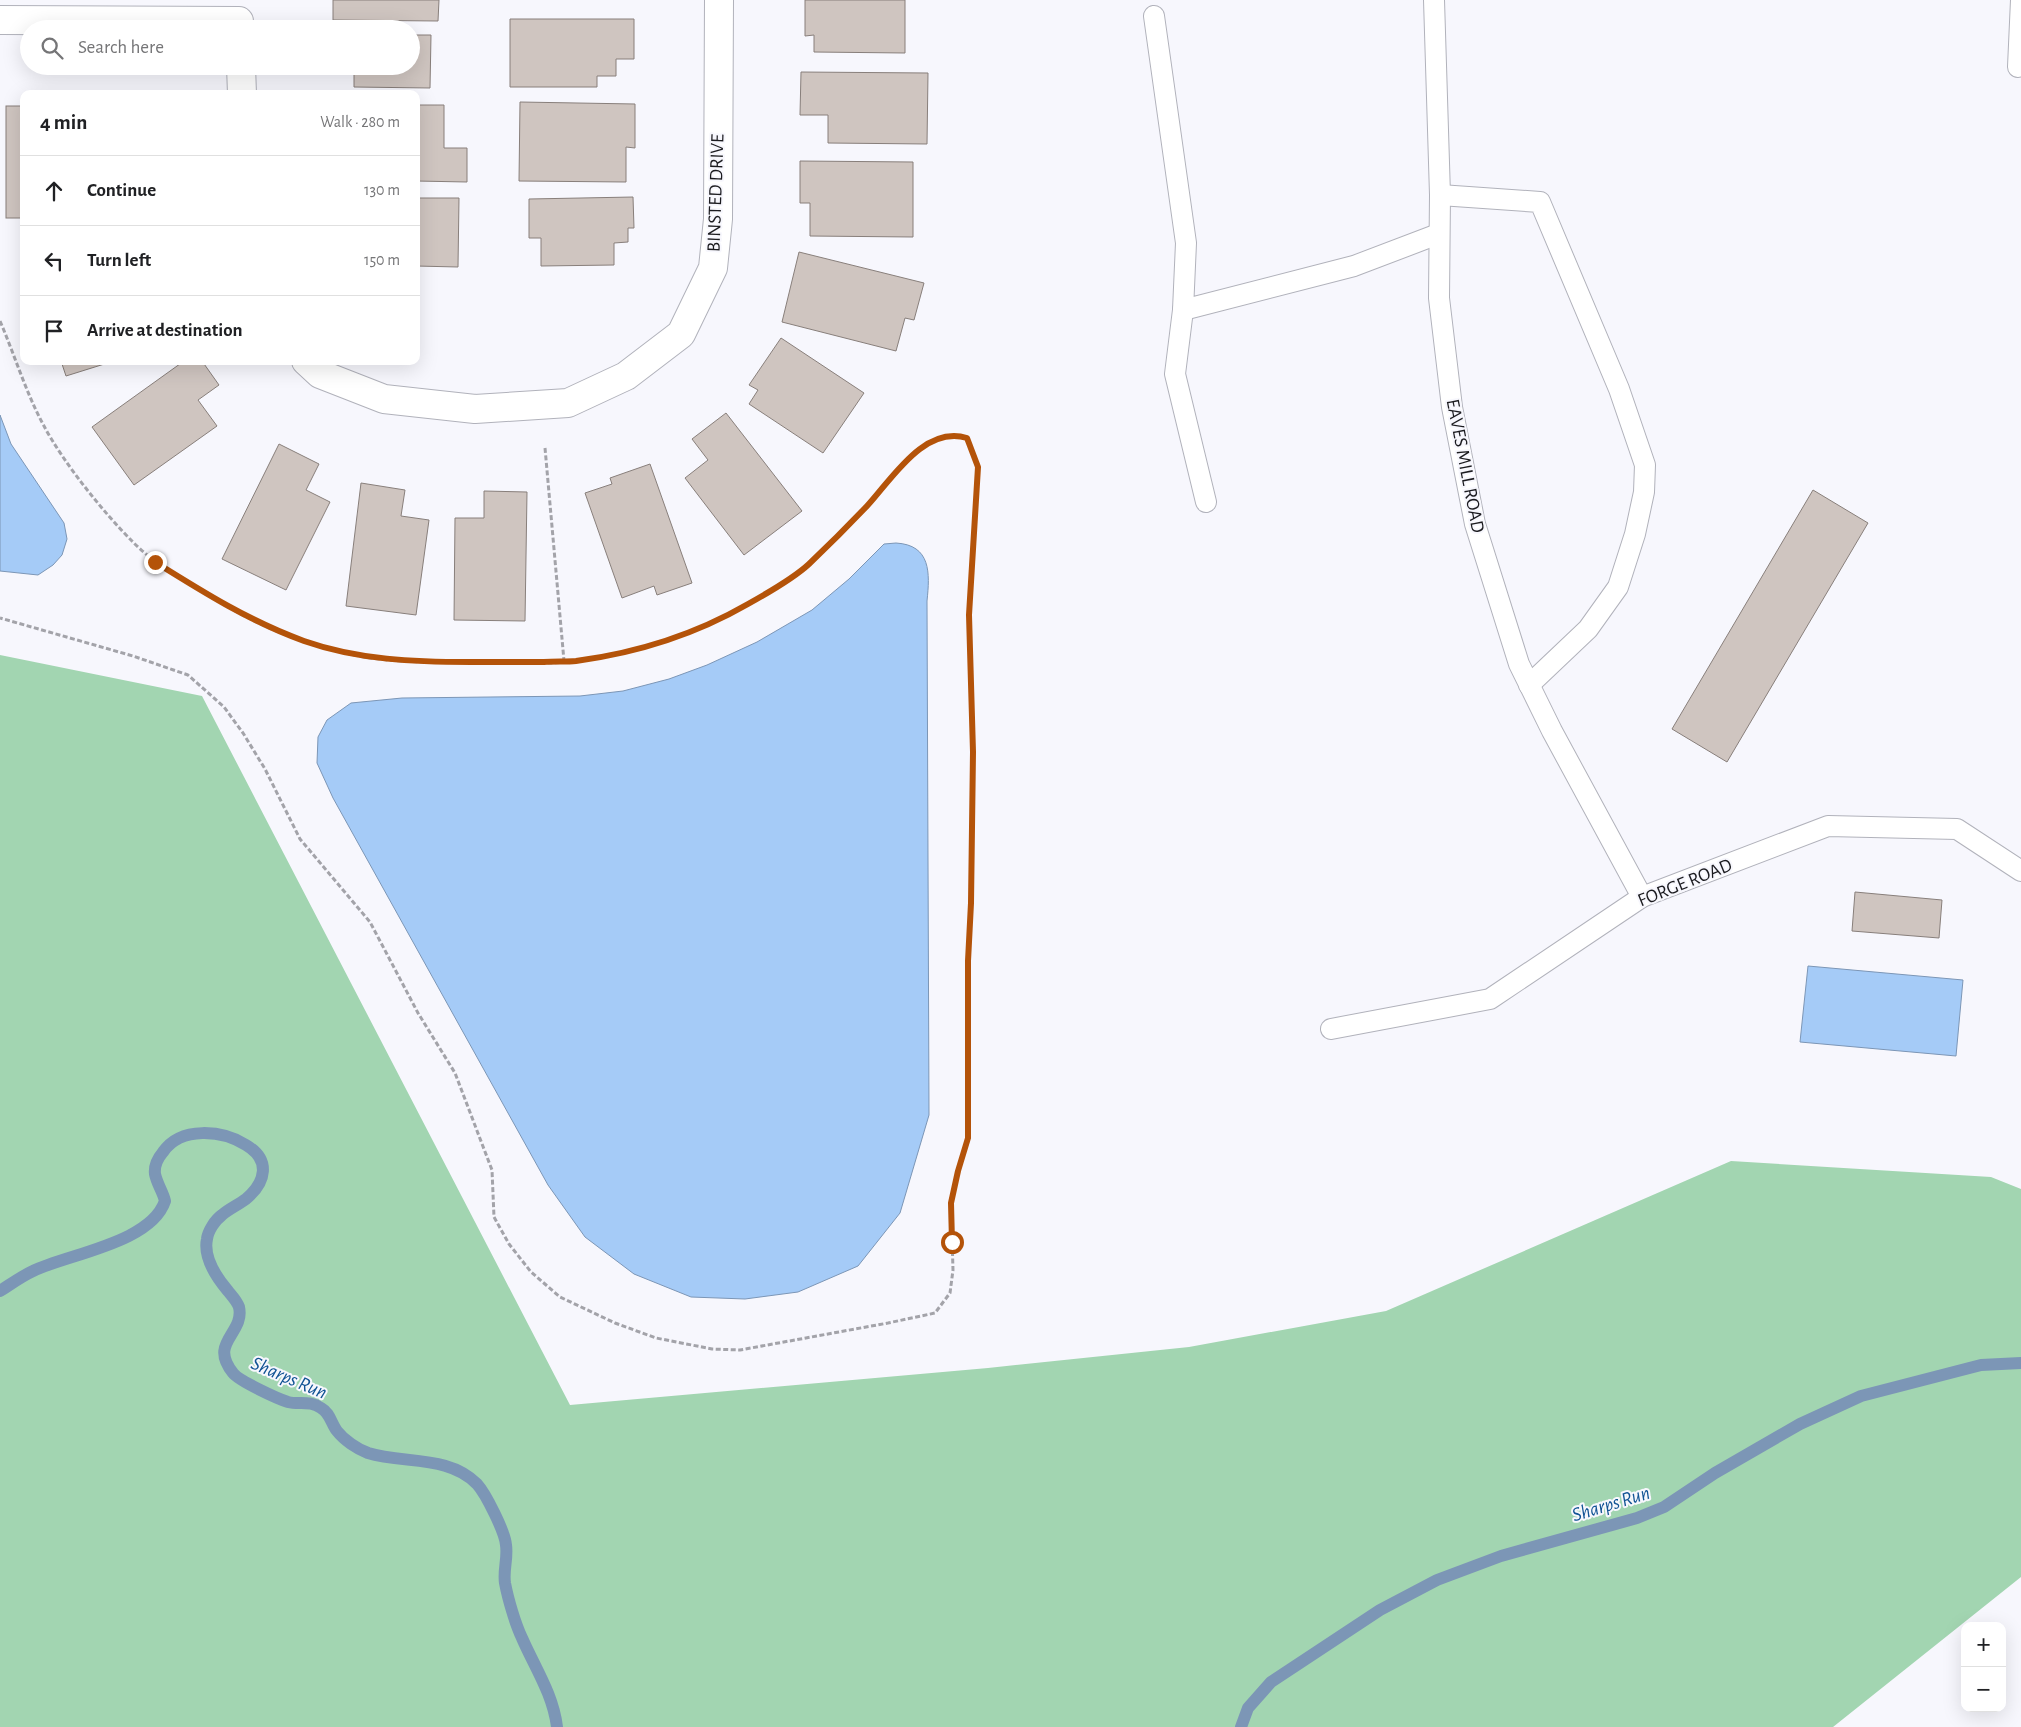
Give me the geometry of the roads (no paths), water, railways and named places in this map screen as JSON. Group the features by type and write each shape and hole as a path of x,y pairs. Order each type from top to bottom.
{"street":[{"name":"BINSTED DRIVE","path":"310,365 320,374 384,399 475,409 559,404 568,403 626,376 681,334 713,268 718,219 719,0"},
{"path":"0,20 240,17"},
{"path":"241,75 242,90"}],"lane":[{"name":"EAVES MILL ROAD","path":"1434,0 1440,195 1438,234 1439,298 1452,407 1474,524 1520,664 1529,685 1642,897"},
{"path":"2018,67 2021,0"},
{"path":"1154,16 1186,243 1183,310 1175,374 1206,502"},
{"path":"1440,195 1540,202 1619,389 1645,465 1644,492 1635,534 1618,587 1588,629 1529,685"},
{"path":"1183,310 1354,266 1438,234"},
{"name":"FORGE ROAD","path":"1331,1029 1490,999 1642,897 1828,826 1957,829 2021,871"}],"water":[{"path":"0,415 11,444 64,523 67,539 62,555 53,565 38,575 0,571"},
{"path":"884,544 908,545 916,549 926,562 928,571 929,1115 900,1213 858,1266 798,1292 745,1299 691,1297 634,1274 585,1237 548,1185 333,798 317,763 318,737 327,720 351,703 402,698 580,696 623,691 669,679 707,665 757,642 812,610 849,579"},
{"path":"1808,966 1963,980 1956,1056 1800,1042"}],"waterway":[{"name":"Sharps Run","path":"0,1291 33,1271 107,1245 143,1227 157,1215 165,1201 155,1174 157,1162 161,1154 180,1138 191,1134 214,1134 236,1140 254,1151 259,1157 263,1171 258,1186 246,1199 217,1220 210,1229 206,1246 212,1267 239,1307 237,1324 225,1346 226,1362 233,1373 250,1385 268,1394 288,1402 309,1403 321,1408 340,1434 351,1444 368,1453 440,1464 466,1475 477,1484 490,1504 505,1539 505,1583 514,1618 548,1692 557,1727"},
{"name":"Sharps Run","path":"1241,1727 1248,1708 1271,1682 1380,1610 1437,1580 1501,1556 1637,1518 1664,1507 1715,1473 1800,1424 1861,1396 1981,1365 2021,1363"}]}
